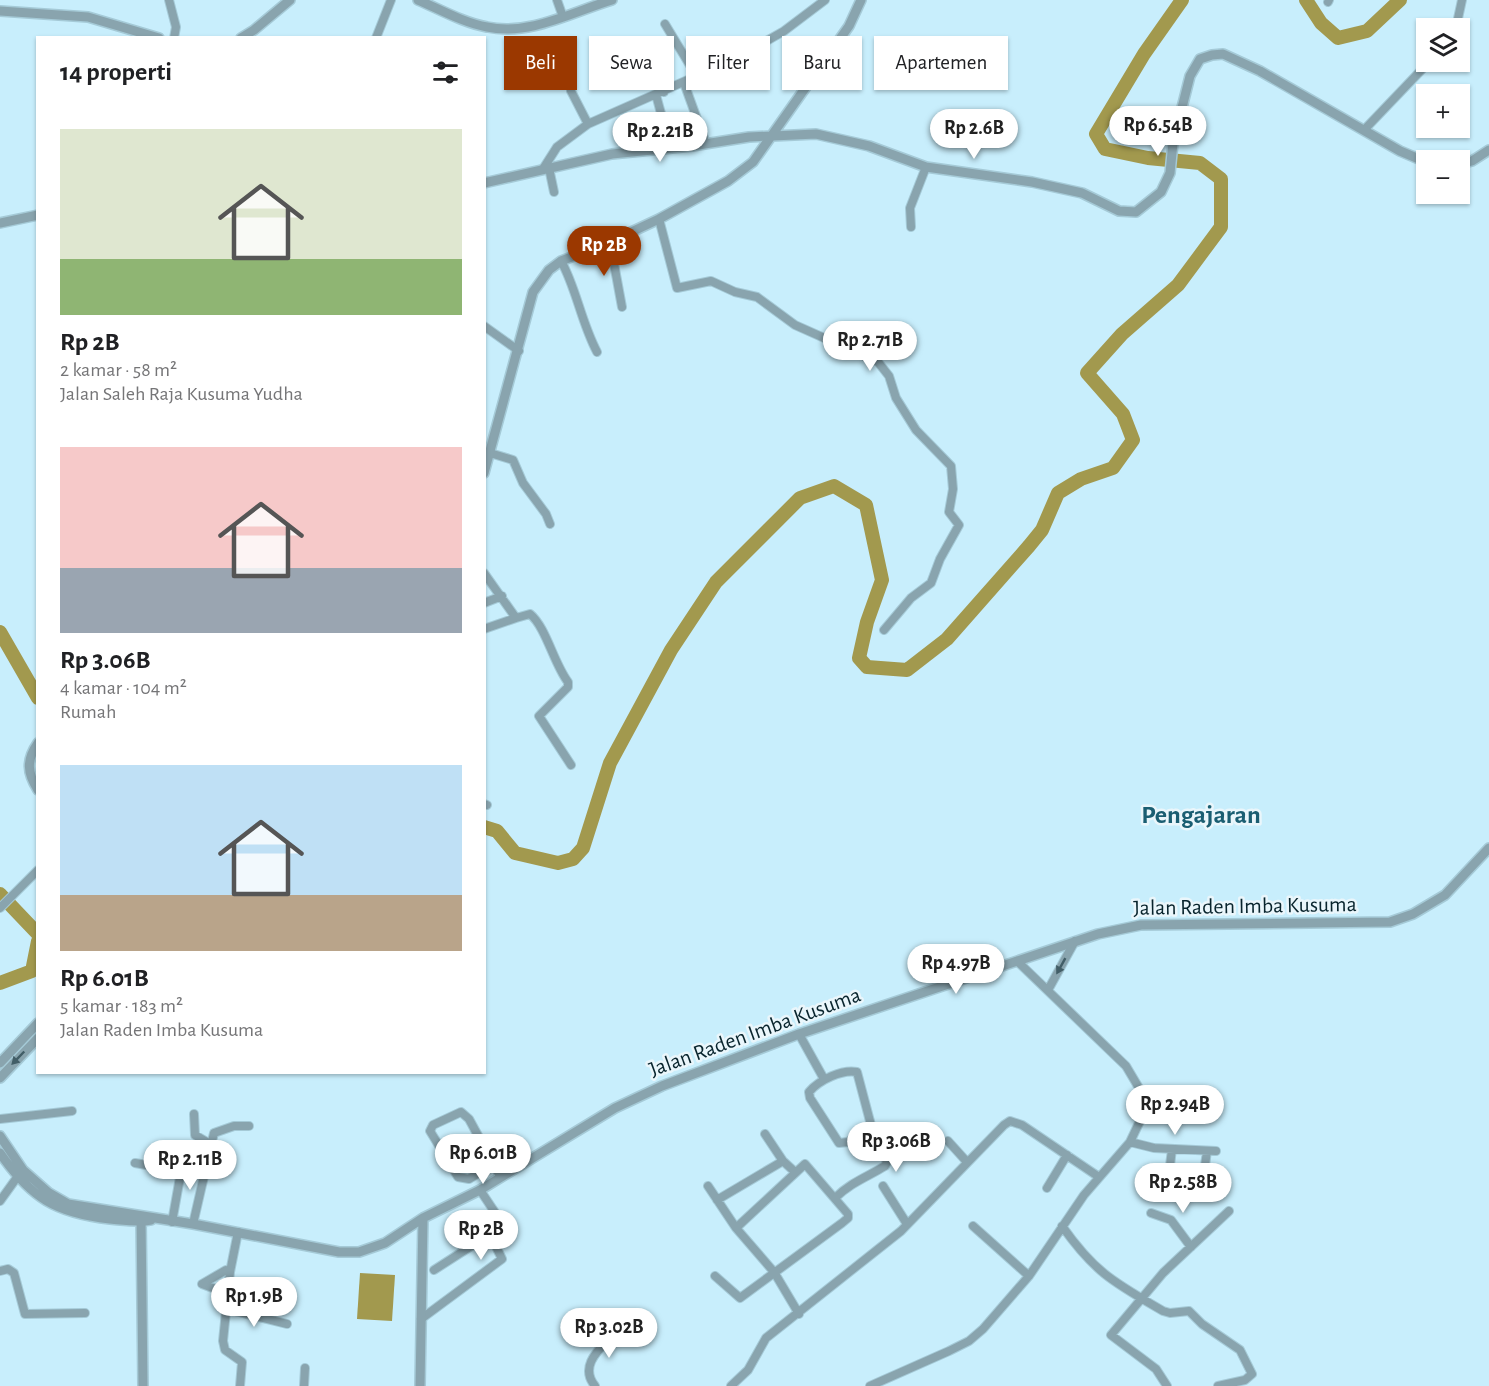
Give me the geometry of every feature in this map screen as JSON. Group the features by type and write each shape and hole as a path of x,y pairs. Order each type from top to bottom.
{"street":[{"path":"170,0 176,27 174,36"},
{"path":"244,36 290,0"},
{"path":"377,36 391,0"},
{"path":"418,0 485,27 516,28 563,17 590,3 612,0"},
{"path":"557,0 563,17"},
{"path":"770,39 825,0"},
{"path":"486,466 519,351 533,292 549,270 561,261 610,242 659,219 729,181 753,162 849,26 861,0"},
{"path":"1456,18 1462,0"},
{"path":"0,10 88,17 152,36"},
{"path":"665,24 686,58"},
{"path":"486,183 612,154 774,135 816,134 839,138 926,167 1032,182 1082,193 1126,213 1136,212 1161,192 1170,173 1173,143 1195,65 1212,54 1223,54 1260,71 1400,151 1416,158"},
{"path":"1364,130 1419,72"},
{"path":"554,192 546,168 557,147 588,124 684,83 704,138"},
{"path":"658,90 665,128"},
{"path":"571,91 588,124"},
{"path":"1470,162 1489,150"},
{"path":"911,227 910,208 926,167"},
{"path":"0,223 36,215"},
{"path":"659,219 677,288 711,281 735,292 757,297 795,325 878,362 889,376 896,398 916,430 951,466 953,489 950,512 959,525 939,559 931,583 911,598 884,630"},
{"path":"610,242 622,307"},
{"path":"561,261 567,272 585,329 597,352"},
{"path":"486,327 519,351"},
{"path":"490,453 513,460 523,483 546,514 550,524"},
{"path":"486,576 516,618"},
{"path":"486,602 502,596"},
{"path":"486,628 530,614 537,620 558,668 568,682 567,687 539,716 572,765"},
{"path":"36,747 28,764 30,778 36,787"},
{"name":"Jalan Raden Imba Kusuma","path":"52,1200 141,1219 193,1224 339,1252 370,1249 423,1218 480,1190 615,1108 662,1086 799,1034 1123,927 1390,922 1413,914 1445,895 1489,848"},
{"path":"0,908 36,872"},
{"path":"1048,990 1075,941"},
{"path":"870,1386 969,1341 983,1329 1029,1275 1099,1177 1130,1142 1140,1121 1143,1105 1138,1084 1113,1051 1017,961"},
{"path":"0,1063 36,1025"},
{"path":"799,1034 825,1079"},
{"path":"0,1078 36,1040"},
{"path":"835,1198 850,1183 861,1180 885,1166 885,1155 871,1125 857,1072 825,1079 809,1092 810,1098 839,1143 849,1142 871,1125"},
{"path":"0,1119 72,1111"},
{"path":"494,1164 469,1179 458,1177 429,1131 433,1125 461,1112 469,1119 494,1164 500,1176"},
{"path":"194,1113 195,1135 210,1144"},
{"path":"730,1386 748,1370 760,1344 882,1248 1010,1121 1022,1125 1099,1177"},
{"path":"193,1224 214,1133 224,1128 249,1126"},
{"path":"765,1134 783,1161 795,1173"},
{"path":"0,1136 24,1170 52,1200"},
{"path":"948,1141 967,1162"},
{"path":"1130,1142 1154,1148 1216,1151"},
{"path":"1172,1149 1168,1182 1202,1187 1207,1151"},
{"path":"0,1153 18,1176 52,1200"},
{"path":"172,1222 184,1155"},
{"path":"1047,1188 1067,1155"},
{"path":"717,1200 783,1161"},
{"path":"135,1163 180,1171"},
{"path":"715,1276 740,1298 848,1218 848,1214 807,1165 803,1165 736,1228"},
{"path":"0,1202 18,1176"},
{"path":"708,1186 736,1228 774,1272 799,1314"},
{"path":"883,1186 907,1224"},
{"path":"434,1270 490,1234 498,1217 480,1190"},
{"path":"1167,1386 1155,1369 1111,1335 1140,1299 1229,1211"},
{"path":"1151,1213 1171,1220 1191,1247"},
{"path":"420,1386 423,1218"},
{"path":"141,1219 143,1386"},
{"path":"973,1226 1029,1275"},
{"path":"1062,1226 1081,1252 1099,1271 1140,1299 1170,1313 1189,1311 1202,1324 1239,1350 1252,1372 1245,1380 1218,1386"},
{"path":"238,1232 226,1293 227,1309 223,1345 242,1362 240,1386"},
{"path":"421,1319 500,1263 502,1255 490,1234"},
{"path":"395,1236 410,1236 422,1242"},
{"path":"0,1271 8,1269 14,1273 25,1314 85,1313"},
{"path":"226,1293 202,1284 229,1271"},
{"path":"227,1309 287,1324"},
{"path":"595,1386 588,1373 589,1363 615,1332"},
{"path":"304,1386 305,1368"}],"shaded area":[{"path":"360,1273 395,1275 392,1321 357,1319"}],"waterway":[{"path":"486,828 497,831 515,853 558,863 573,859 583,848 610,763 671,650 716,582 800,498 834,486 866,505 882,580 867,622 859,658 867,667 907,670 947,639 1029,546 1042,530 1058,493 1081,479 1113,468 1133,440 1123,414 1087,373 1122,334 1178,285 1221,227 1221,179 1200,163 1148,158 1105,149 1096,134 1144,54 1182,0"},
{"path":"1306,0 1321,23 1338,38 1367,31 1400,0"},
{"path":"0,632 36,695"},
{"path":"0,894 36,932"},
{"path":"0,983 32,971 36,951"}],"district":[{"name":"Pengajaran","path":"1201,815"}]}
